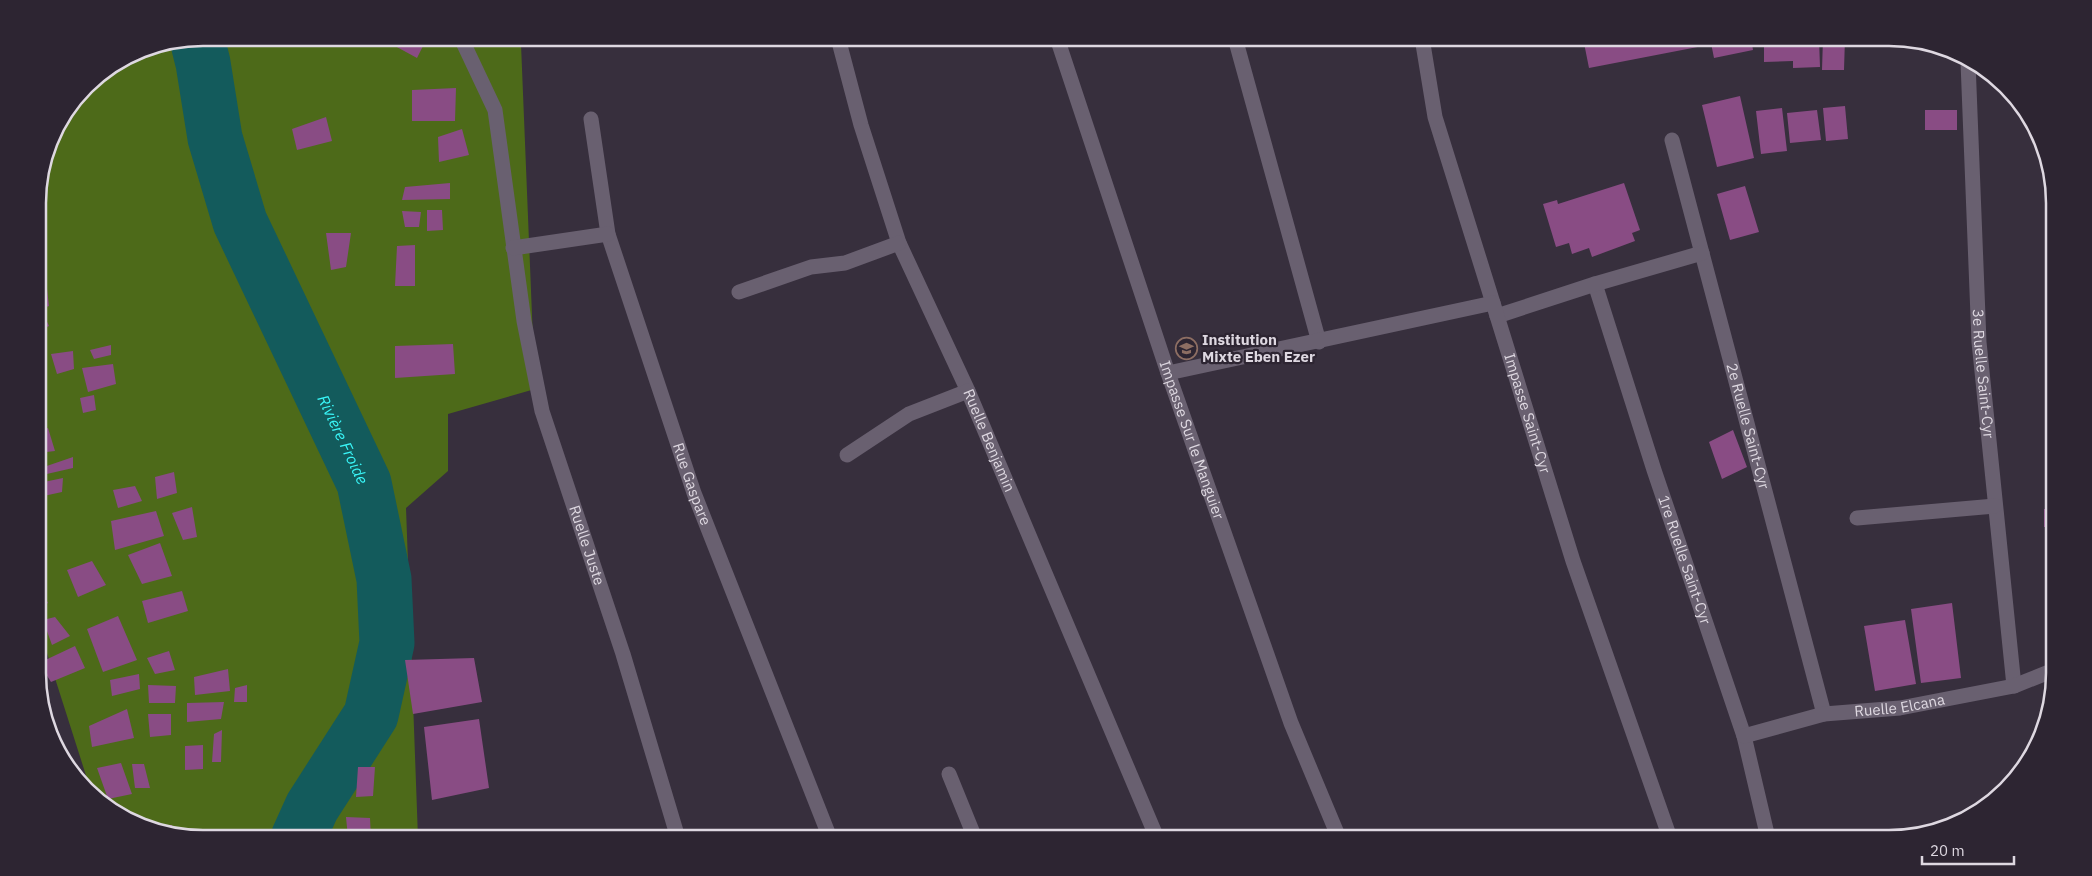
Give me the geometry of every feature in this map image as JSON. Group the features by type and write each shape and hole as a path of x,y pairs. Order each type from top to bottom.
{"street":[{"name":"Ruelle Juste","path":"465,46 495,110 524,321 542,411 623,654 676,830"},
{"name":"Ruelle Benjamin","path":"840,46 861,125 899,243 968,391 1153,829"},
{"name":"Impasse Sur le Manguier","path":"1060,46 1168,373 1291,723 1335,829"},
{"path":"1237,46 1319,342"},
{"name":"Impasse Saint-Cyr","path":"1423,46 1435,117 1573,561 1667,829"},
{"name":"3e Ruelle Saint-Cyr","path":"1968,68 1979,342 2014,686"},
{"name":"Rue Gaspare","path":"591,119 608,234 694,493 827,830"},
{"name":"2e Ruelle Saint-Cyr","path":"1672,140 1824,714"},
{"path":"513,248 608,234"},
{"path":"739,292 811,267 845,262 899,243"},
{"path":"1168,373 1495,309 1594,284 1702,253"},
{"name":"1re Ruelle Saint-Cyr","path":"1594,284 1654,470 1744,736 1766,829"},
{"path":"847,455 910,414 968,391"},
{"path":"1857,518 1995,506"},
{"name":"Ruelle Elcana","path":"1744,736 1824,714 1900,708 2014,686 2046,673"},
{"path":"949,774 971,830"}],"green space":[{"path":"203,46 521,46 535,389 448,414 448,471 406,508 418,830 203,830 172,827 134,814 100,791 87,778 46,650 47,193 52,162 62,134 73,116 92,92 116,73 143,58 182,48"}],"building":[{"path":"349,46 367,46 367,47"},
{"path":"395,46 423,46 417,58"},
{"path":"1585,46 1703,46 1589,68"},
{"path":"1712,46 1752,46 1753,50 1714,58"},
{"path":"1764,46 1819,46 1820,67 1793,68 1793,61 1764,62"},
{"path":"1823,46 1845,46 1844,70 1822,70"},
{"path":"456,88 455,121 412,121 412,90"},
{"path":"1740,96 1754,158 1717,167 1702,105"},
{"path":"1845,106 1848,139 1826,141 1823,108"},
{"path":"1782,108 1787,151 1761,154 1756,111"},
{"path":"1817,110 1821,140 1790,143 1787,113"},
{"path":"1925,110 1957,110 1957,130 1925,130"},
{"path":"326,117 332,141 297,150 292,129"},
{"path":"462,129 469,155 439,162 438,137"},
{"path":"450,183 450,199 402,200 405,187"},
{"path":"1624,183 1640,230 1632,233 1635,241 1592,257 1589,248 1572,254 1569,243 1556,247 1543,204 1557,200 1558,204"},
{"path":"1745,186 1759,232 1730,240 1717,194"},
{"path":"427,210 442,210 443,230 427,231"},
{"path":"402,211 421,212 419,227 405,227"},
{"path":"326,233 351,233 346,267 331,270"},
{"path":"415,245 415,286 395,286 397,246"},
{"path":"47,289 49,306 47,307"},
{"path":"453,344 455,374 395,378 395,346"},
{"path":"111,345 111,355 94,359 90,350"},
{"path":"73,351 74,369 57,374 51,354"},
{"path":"113,364 116,384 88,392 82,368"},
{"path":"94,395 96,410 83,413 80,398"},
{"path":"48,428 55,451 46,452"},
{"path":"1733,430 1747,467 1722,479 1709,442"},
{"path":"73,457 73,468 46,474 46,466"},
{"path":"174,472 177,493 157,499 155,477"},
{"path":"63,478 62,492 46,495 46,481"},
{"path":"135,486 142,501 118,508 113,490"},
{"path":"192,507 197,537 183,540 172,513"},
{"path":"2044,509 2046,509 2046,527 2044,527"},
{"path":"156,511 164,536 115,550 111,521"},
{"path":"160,543 172,576 142,584 128,555"},
{"path":"92,561 106,585 78,597 67,570"},
{"path":"182,591 188,611 148,623 142,601"},
{"path":"1952,603 1961,678 1921,683 1911,609"},
{"path":"118,616 137,660 103,672 87,629"},
{"path":"55,617 70,636 52,645 46,629 46,619"},
{"path":"1905,620 1916,684 1875,691 1864,626"},
{"path":"75,646 85,668 51,682 46,674 46,660"},
{"path":"169,651 175,670 155,674 147,658"},
{"path":"474,658 482,702 413,714 405,660"},
{"path":"228,669 230,691 195,695 194,677"},
{"path":"139,674 140,689 112,696 110,680"},
{"path":"148,685 176,686 175,703 149,703"},
{"path":"247,685 247,702 234,702 235,688"},
{"path":"224,702 221,719 187,722 187,703"},
{"path":"127,709 134,738 92,747 89,726"},
{"path":"148,714 171,714 171,735 150,737"},
{"path":"479,719 489,788 432,800 424,727"},
{"path":"222,730 221,762 212,762 214,734"},
{"path":"203,745 203,769 185,770 185,746"},
{"path":"121,763 132,794 110,799 107,796 97,768"},
{"path":"132,764 144,764 150,788 135,788"},
{"path":"358,767 375,767 373,796 356,797"},
{"path":"346,817 370,818 371,830 347,830"}],"waterway":[{"name":"Rivière Froide","path":"199,46 215,138 240,222 364,483 384,579 387,643 371,715 312,807 302,830"}],"place":[{"name":"Institution Mixte Eben Ezer","path":"1186,349"}]}
